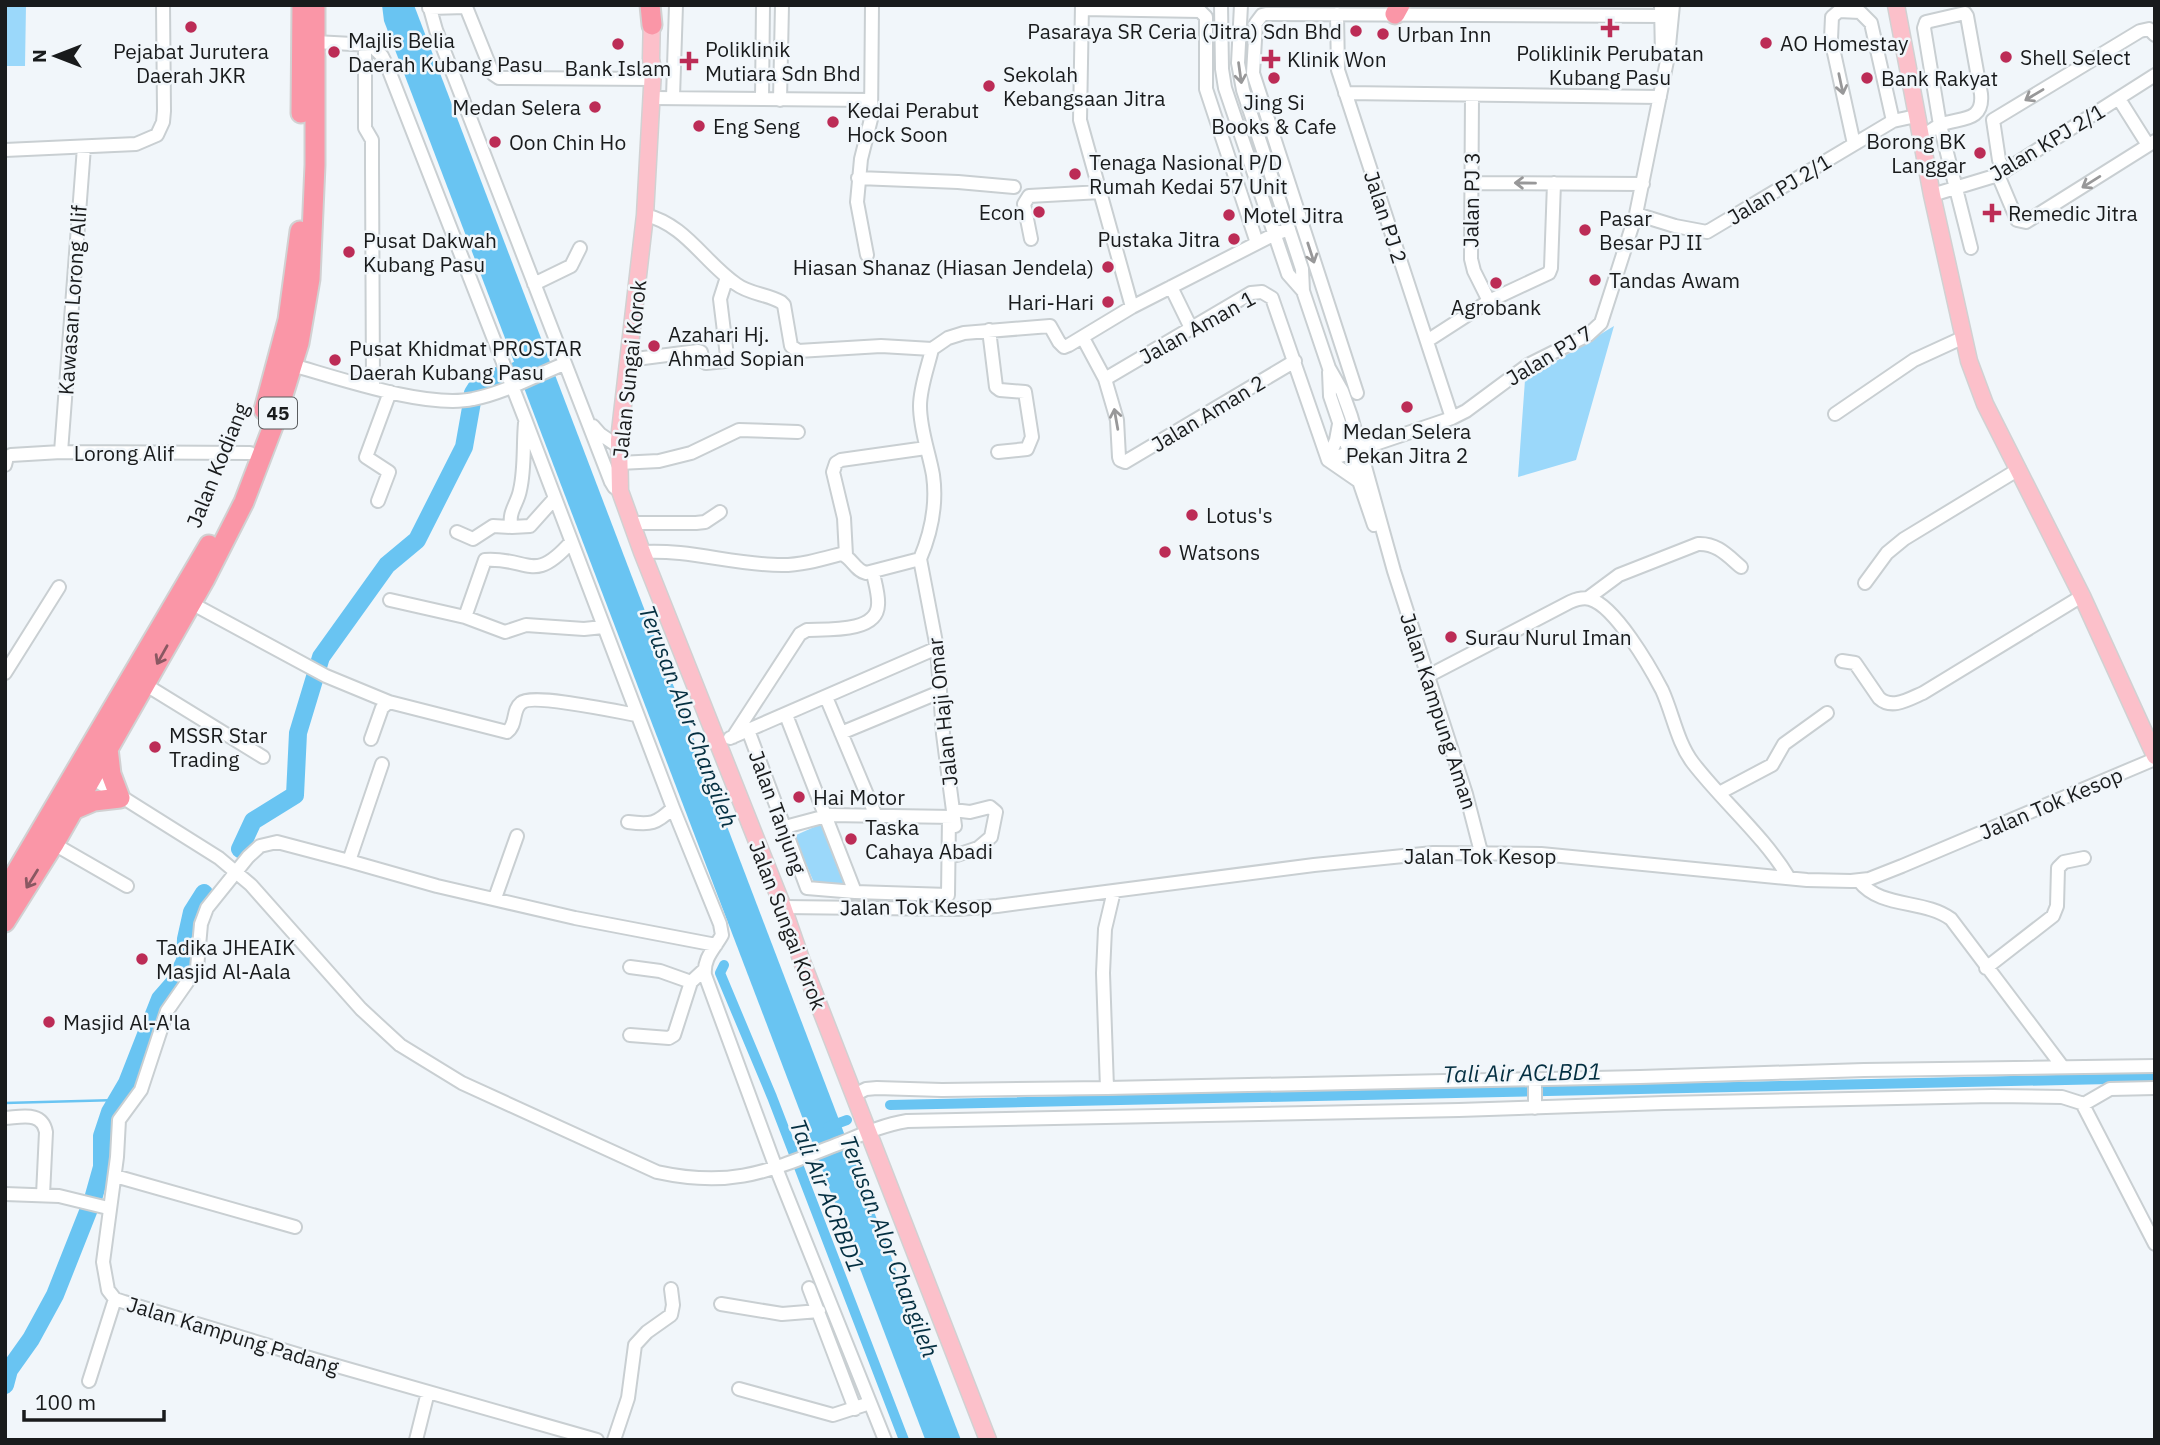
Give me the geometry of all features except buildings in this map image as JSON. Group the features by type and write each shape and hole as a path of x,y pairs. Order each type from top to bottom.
{"highway":[{"path":"293,5 310,40"},
{"name":"Jalan Kodiang","path":"84,774 108,748 146,685 244,502 275,421 292,365 304,320 311,268 315,165 310,40 302,5"},
{"name":"Jalan Kodiang","path":"7,886 84,774 204,554 232,499 250,453 283,343 296,275 310,40 316,5"},
{"path":"310,40 322,5"},
{"path":"73,810 94,801 120,798 111,774 108,748"},
{"name":"45","path":"5,922 73,810 84,774"}],"main road":[{"path":"1896,5 1920,138 1962,338 1985,404 2082,596 2155,758"},
{"name":"Jalan Sungai Korok","path":"656,12 645,215 619,455 620,491 783,907 854,1095 863,1134 988,1440"}],"street":[{"path":"5,150 136,144 157,135 163,122 164,111 163,5"},
{"path":"673,97 676,5"},
{"path":"762,99 763,5"},
{"path":"780,100 782,5"},
{"path":"867,255 857,202 863,147 870,131 872,5"},
{"name":"Jalan Kampung Aman","path":"1222,5 1224,88 1288,274 1303,291"},
{"name":"Jalan Kampung Aman","path":"1241,5 1239,76 1302,269 1303,291 1329,368 1342,391 1355,451 1469,803 1481,852"},
{"path":"1663,77 1673,5"},
{"path":"620,491 611,482 586,418 560,365 534,284 429,7 466,7 493,74 499,78 653,75"},
{"path":"1132,307 1080,120 1082,7 1200,11 1204,14 1206,89 1258,243"},
{"path":"1357,393 1254,73 1256,23 1262,15 1397,10 1662,10 1663,77"},
{"path":"1854,144 1831,39 1832,17 1839,11 1860,12 1871,23 1893,121"},
{"path":"1920,138 1940,125 1974,116 1980,107 1981,94 1968,16 1965,13 1926,22 1924,25 1940,125 1972,248"},
{"name":"Jalan PJ 2","path":"1337,14 1337,63 1345,93 1452,418"},
{"path":"2119,99 2151,143 2026,222 2017,220 2001,173 1993,120 2140,31 2149,29 2155,35"},
{"path":"310,40 365,43 376,48 388,68 502,361 513,381 603,628 722,930 720,939 707,957 704,970 885,1440"},
{"path":"365,43 365,128 372,140 373,387"},
{"name":"Jalan KPJ 2/1","path":"1932,195 2001,173 2155,75"},
{"name":"Jalan PJ 7","path":"1328,460 1452,418 1466,411 1528,365 1598,328 1609,304 1636,214 1663,77"},
{"path":"1345,93 1660,97"},
{"name":"Jalan PJ 3","path":"1472,95 1471,259 1489,301"},
{"path":"653,98 871,100"},
{"name":"Jalan PJ 2/1","path":"1636,214 1685,229 1707,232 1893,121 1916,116"},
{"name":"Kawasan Lorong Alif","path":"61,452 84,147"},
{"path":"858,178 1014,187"},
{"path":"1473,183 1643,184"},
{"path":"1427,341 1489,301 1550,271 1554,183"},
{"path":"1031,239 1024,204 1029,195 1101,192"},
{"path":"645,215 657,218 680,231 727,276 747,290 781,302 784,305 791,346 795,350 881,346 932,349 948,338 989,330 1050,327 1064,346 1083,338 1132,307 1289,229"},
{"path":"534,284 571,266 580,248"},
{"path":"628,360 701,352 705,362 724,361 727,356 720,299 727,276"},
{"path":"1171,287 1191,328"},
{"name":"Jalan Aman 1","path":"1105,379 1251,293 1262,292 1272,298 1295,361"},
{"path":"989,330 996,387 1000,390 1026,392 1032,437 1027,449 998,452"},
{"path":"1083,338 1105,379"},
{"path":"1835,414 1914,360 1962,338"},
{"path":"926,448 841,460 836,463 833,472 844,518 846,555 859,572 873,573 920,559 926,544 934,499 933,474 920,407 932,349"},
{"path":"1295,361 1328,460 1357,480"},
{"name":"Jalan Aman 2","path":"1105,379 1117,420 1120,460 1125,462 1295,361"},
{"path":"292,365 390,392 456,402 487,396 513,381 560,365"},
{"name":"Jalan Kampung Aman","path":"1329,368 1330,396 1355,451 1357,480 1394,571"},
{"path":"379,501 389,472 366,457 390,392"},
{"path":"586,418 619,455 659,461 683,456 739,430 798,432"},
{"path":"512,527 512,508 521,489 526,419"},
{"path":"1328,460 1336,440 1339,420"},
{"name":"Lorong Alif","path":"5,465 7,457 11,455 61,452 250,453"},
{"path":"1865,583 1887,553 1904,539 2019,469"},
{"path":"457,532 473,539 491,527 530,526 555,498"},
{"path":"631,523 705,522 720,512"},
{"path":"465,617 485,560 538,566 556,558 571,542"},
{"path":"1428,676 1570,603 1588,598 1614,578 1699,544 1719,548 1741,567"},
{"path":"642,552 676,551 782,565 846,555"},
{"name":"Jalan Haji Omar","path":"920,559 937,648 957,855 958,909"},
{"path":"733,737 800,634 861,626 874,616 879,604 873,573"},
{"path":"6,671 59,587"},
{"path":"1842,661 1855,663 1879,698 1884,702 1896,704 1923,693 2082,596"},
{"path":"1588,598 1603,605 1644,659 1662,691 1688,755 1770,849 1789,877"},
{"path":"390,600 465,617 505,632 526,625 603,628"},
{"path":"191,603 326,676 390,702 507,732 512,728 518,706 522,701 529,700 554,701 637,715"},
{"path":"717,743 937,648"},
{"path":"146,685 263,757"},
{"path":"841,733 940,692"},
{"path":"826,697 876,816"},
{"path":"371,739 383,708 390,702"},
{"path":"1721,792 1772,765 1789,740 1827,713"},
{"path":"786,715 855,892 948,895 952,815"},
{"name":"Jalan Tanjung","path":"748,730 807,888 855,892"},
{"name":"Jalan Tok Kesop","path":"783,907 958,909 997,906 1380,857 1481,852 1605,859 1859,881 1902,866 2155,758"},
{"path":"349,861 382,764"},
{"path":"84,774 219,858 235,871 251,885 360,1009 400,1045 450,1077 657,1172 678,1177 718,1180 754,1175 879,1127 907,1121 1535,1094 2062,1066 2155,1066"},
{"path":"785,827 824,815 952,815 990,807 996,812 991,837 978,848 957,855"},
{"path":"628,822 647,824 659,821 673,808"},
{"path":"495,898 517,836"},
{"name":"Jalan Kampung Padang","path":"597,1440 561,1435 428,1392 115,1299 105,1282 103,1262 105,1207 115,1176 121,1115 141,1090 167,1011 197,968 203,915 235,871 260,846 277,842 437,886 575,918 716,945"},
{"path":"54,844 127,886"},
{"path":"1986,968 2053,916 2057,906 2058,868 2064,862 2084,858"},
{"path":"1859,881 1872,895 1945,914 1957,926 2062,1066"},
{"path":"1107,1088 1105,929 1114,891"},
{"path":"630,967 660,971 691,982"},
{"path":"630,1035 670,1038 674,1035 691,982 704,970"},
{"path":"854,1095 866,1089 877,1088 1107,1088 1535,1094 1664,1103 1992,1096 2062,1097 2082,1103 2090,1102 2110,1089 2155,1088"},
{"path":"2082,1103 2155,1244"},
{"path":"5,1118 32,1116 43,1122 46,1132 43,1195"},
{"path":"115,1176 295,1227"},
{"path":"5,1194 43,1195 105,1207"},
{"path":"809,1288 855,1409"},
{"path":"614,1440 628,1398 635,1345 647,1332 671,1315 671,1289"},
{"path":"89,1381 115,1299"},
{"path":"721,1304 782,1314 818,1311"},
{"path":"739,1389 833,1415 870,1403"},
{"path":"416,1440 428,1392"}],"shaded area":[{"path":"5,5 26,5 25,66 5,66"},
{"name":"Terusan Alor Changileh","path":"382,5 414,5 961,1440 925,1439 384,21"},
{"path":"1614,326 1576,460 1518,477 1525,380"},
{"path":"823,823 851,889 815,885 794,836"}],"waterway":[{"path":"496,376 527,361"},
{"path":"473,393 480,382 496,376"},
{"path":"240,849 253,821 295,795 298,733 321,657 387,565 417,540 464,447 472,402"},
{"path":"5,1385 9,1370 31,1339 55,1295 93,1199 102,1167 102,1136 110,1112 127,1083 160,999 174,983 185,961 186,939 192,912 204,893"},
{"name":"Tali Air ACRBD1","path":"724,965 720,973 772,1097 904,1440"},
{"name":"Tali Air ACLBD1","path":"890,1105 2155,1078"},
{"path":"5,1103 118,1100"},
{"name":"Tali Air ACLBD1","path":"828,1127 847,1120"}],"place":[{"name":"Pejabat Jurutera Daerah JKR","path":"191,27"},
{"name":"Poliklinik Perubatan Kubang Pasu","path":"1610,28"},
{"name":"Pasaraya SR Ceria (Jitra) Sdn Bhd","path":"1356,31"},
{"name":"Urban Inn","path":"1383,34"},
{"name":"AO Homestay","path":"1766,43"},
{"name":"Bank Islam","path":"618,44"},
{"name":"Majlis Belia Daerah Kubang Pasu","path":"334,52"},
{"name":"Shell Select","path":"2006,57"},
{"name":"Klinik Won","path":"1271,59"},
{"name":"Poliklinik Mutiara Sdn Bhd","path":"689,61"},
{"name":"Jing Si Books & Cafe","path":"1274,78"},
{"name":"Bank Rakyat","path":"1867,78"},
{"name":"Sekolah Kebangsaan Jitra","path":"989,86"},
{"name":"Medan Selera","path":"595,107"},
{"name":"Kedai Perabut Hock Soon","path":"833,122"},
{"name":"Eng Seng","path":"699,126"},
{"name":"Oon Chin Ho","path":"495,142"},
{"name":"Borong BK Langgar","path":"1980,153"},
{"name":"Tenaga Nasional P/D Rumah Kedai 57 Unit","path":"1075,174"},
{"name":"Econ","path":"1039,212"},
{"name":"Remedic Jitra","path":"1992,213"},
{"name":"Motel Jitra","path":"1229,215"},
{"name":"Pasar Besar PJ II","path":"1585,230"},
{"name":"Pustaka Jitra","path":"1234,239"},
{"name":"Pusat Dakwah Kubang Pasu","path":"349,252"},
{"name":"Hiasan Shanaz (Hiasan Jendela)","path":"1108,267"},
{"name":"Tandas Awam","path":"1595,280"},
{"name":"Agrobank","path":"1496,283"},
{"name":"Hari-Hari","path":"1108,302"},
{"name":"Azahari Hj. Ahmad Sopian","path":"654,346"},
{"name":"Pusat Khidmat PROSTAR Daerah Kubang Pasu","path":"335,360"},
{"name":"Medan Selera Pekan Jitra 2","path":"1407,407"},
{"name":"Lotus's","path":"1192,515"},
{"name":"Watsons","path":"1165,552"},
{"name":"Surau Nurul Iman","path":"1451,637"},
{"name":"MSSR Star Trading","path":"155,747"},
{"name":"Hai Motor","path":"799,797"},
{"name":"Taska Cahaya Abadi","path":"851,839"},
{"name":"Tadika JHEAIK Masjid Al-Aala","path":"142,959"},
{"name":"Masjid Al-A'la","path":"49,1022"}]}
